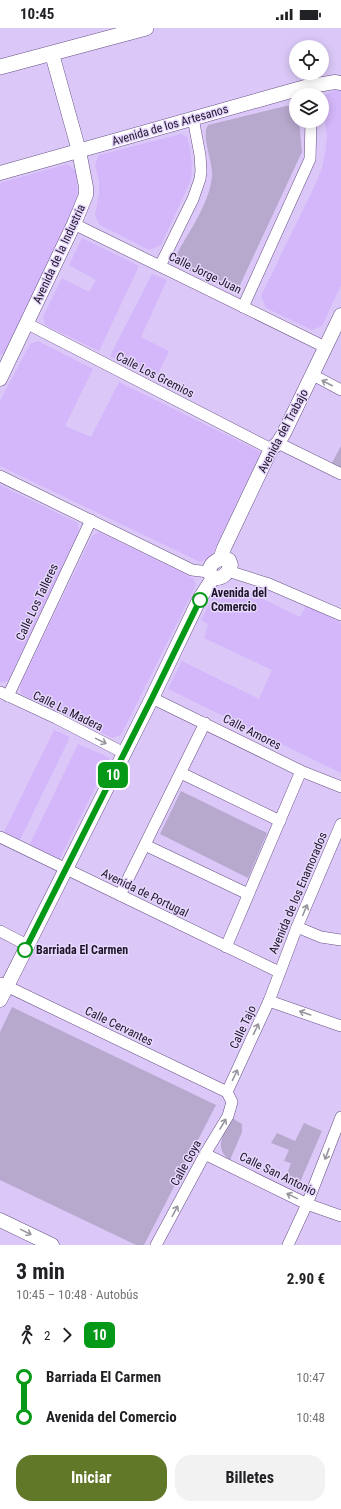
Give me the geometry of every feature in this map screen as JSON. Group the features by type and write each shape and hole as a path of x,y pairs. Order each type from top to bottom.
{"main road":[{"path":"0,58 110,28"},
{"path":"0,67 146,28"}],"street":[{"name":"Avenida de la Industria","path":"1,372 74,224 86,195 86,187 79,151 52,54"},
{"name":"Avenida de los Artesanos","path":"315,88 335,82 341,83"},
{"name":"Avenida de los Artesanos","path":"0,172 193,118 289,95"},
{"path":"160,266 193,199 200,179 200,155 193,118"},
{"path":"243,307 310,158 311,128"},
{"name":"Calle Jorge Juan","path":"74,224 325,347"},
{"name":"Avenida del Trabajo","path":"224,559 275,446 284,433 341,315"},
{"name":"Calle Los Gremios","path":"26,323 275,446 341,474"},
{"path":"313,375 341,390"},
{"path":"0,476 192,570 222,577 224,559 269,584 341,615"},
{"name":"Calle Los Talleres","path":"4,694 91,520"},
{"path":"0,1000 3,984 27,945 152,698 211,575"},
{"name":"Calle La Madera","path":"4,694 124,753"},
{"name":"Calle Amores","path":"152,698 301,771 341,787"},
{"path":"120,895 205,723"},
{"path":"226,946 301,771"},
{"path":"181,773 280,821"},
{"name":"Avenida de los Enamorados","path":"279,972 341,824"},
{"name":"Avenida de Portugal","path":"0,837 279,972"},
{"path":"145,845 248,894"},
{"path":"297,927 321,937 341,940"},
{"path":"0,931 27,945"},
{"name":"Calle Tajo","path":"227,1092 269,1001 279,972"},
{"name":"Calle Cervantes","path":"3,984 227,1092"},
{"path":"269,1001 341,1026"},
{"name":"Calle Goya","path":"156,1245 205,1154 228,1116 232,1102 227,1092"},
{"path":"288,1245 307,1204 341,1118"},
{"name":"Calle San Antonio","path":"205,1154 307,1204 341,1216"},
{"path":"0,1220 52,1245"}],"shaded area":[{"path":"335,90 341,90 341,285 322,326 312,330 266,308 261,296 322,168 327,136 326,128 329,128 329,93"},
{"path":"289,106 289,128 300,128 302,152 240,285 227,288 179,266 177,254 204,204 211,183 212,168 206,141 206,129 208,125"},
{"path":"181,134 187,137 190,149 192,165 191,180 161,245 149,250 100,225 95,216 99,193 99,181 95,165 99,155"},
{"path":"67,164 76,171 78,202 6,353 0,355 0,183"},
{"path":"82,238 139,266 99,351 45,325 43,317 62,278 89,292 96,280 69,265"},
{"path":"152,274 167,280 141,337 169,351 156,378 110,356"},
{"path":"38,341 93,369 65,426 91,437 119,382 261,452 211,557 200,562 0,466 0,401 30,344"},
{"path":"341,446 341,468 332,463"},
{"path":"0,485 78,523 79,532 8,681 0,683"},
{"path":"99,532 193,578 196,585 121,735 112,738 21,694 20,685 92,536"},
{"path":"243,589 300,617 306,605 341,623 341,773 168,689 182,661 259,699 272,670 204,638 208,624 201,620 217,590"},
{"path":"54,730 70,737 19,842 3,834"},
{"path":"78,744 110,758 58,862 29,846"},
{"path":"181,791 267,833 248,878 160,834"},
{"path":"12,1007 216,1105 144,1245 136,1245 0,1180 0,1032"},
{"path":"232,1118 242,1124 242,1132 230,1160 225,1156 221,1146 223,1135"},
{"path":"304,1123 322,1131 297,1189 284,1183 291,1163 284,1161 289,1150 271,1143 277,1133 295,1141"}],"bus line":[{"name":"10","path":"25,950 200,600"}],"place":[{"name":"Avenida del Comercio","path":"200,600"},
{"name":"Barriada El Carmen","path":"25,950"}]}
